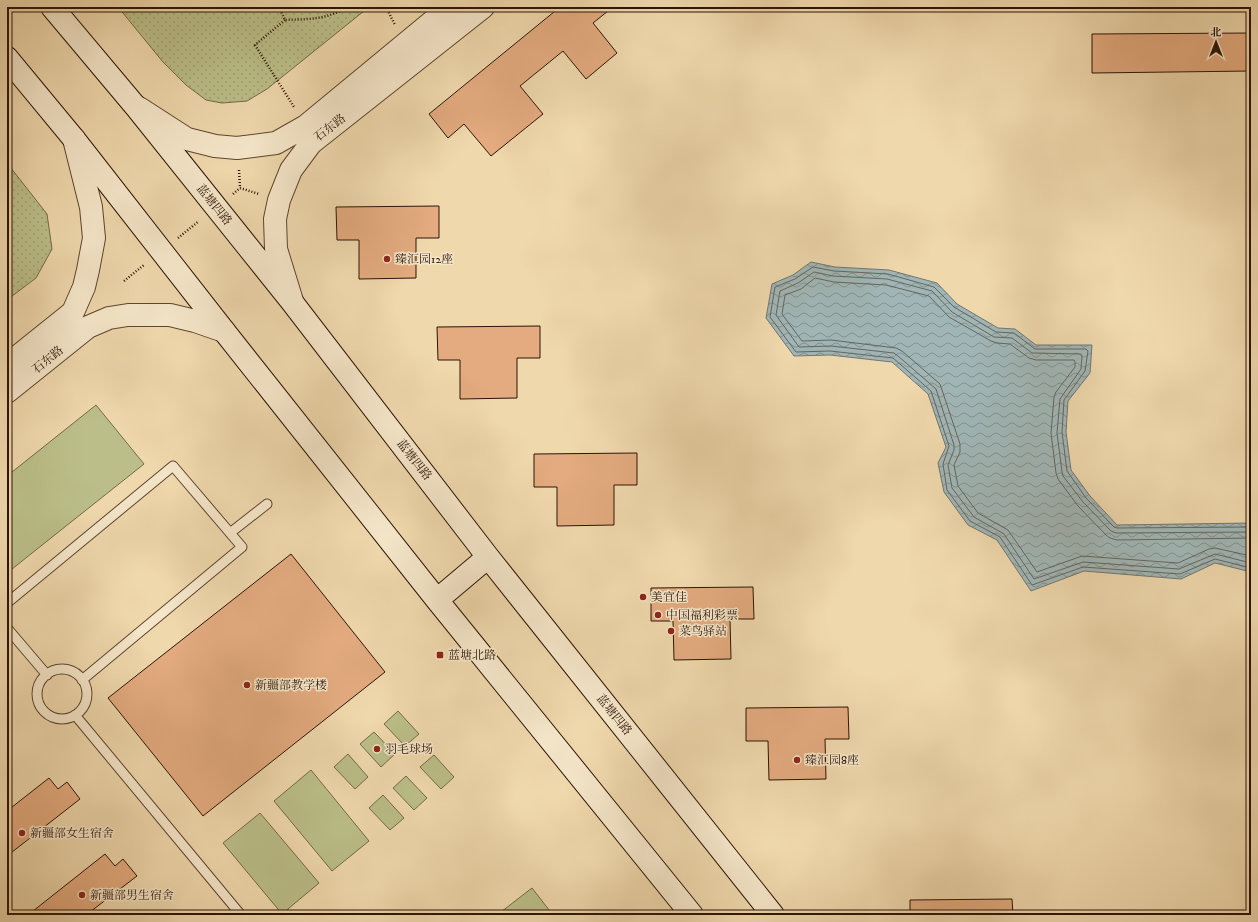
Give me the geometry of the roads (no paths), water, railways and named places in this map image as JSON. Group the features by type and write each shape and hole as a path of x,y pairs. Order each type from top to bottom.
{"main road":[{"name":"蓝塘四路","path":"52,7 136,106 292,302 488,557 773,915"},
{"name":"石东路","path":"136,106 187,139 237,148 276,143 306,126 450,7"},
{"name":"石东路","path":"292,302 276,249 275,234 275,219 279,200 291,170 311,143 483,7"},
{"path":"7,58 74,139 437,600 692,915"},
{"name":"石东路","path":"7,365 73,312 84,288 94,238 91,207 74,139"},
{"name":"石东路","path":"7,392 88,327 109,318 128,315 170,315 195,321 224,331"},
{"path":"437,600 488,557"}],"lane":[{"path":"7,603 173,466 242,547 82,680"},
{"path":"230,533 267,504"},
{"path":"7,628 47,675"},
{"path":"65,670 76,674 82,680 86,687 87,695 82,709 75,715 68,718 59,719 44,712 39,705 37,697 38,688 41,681 53,671 65,670"},
{"path":"75,715 241,915"}],"water":[{"path":"811,262 835,267 889,270 937,283 957,304 998,328 1015,329 1036,345 1092,345 1090,373 1068,401 1066,432 1071,470 1090,496 1117,525 1251,523 1251,572 1215,563 1181,579 1084,571 1031,591 997,540 968,525 944,492 938,463 946,447 928,394 892,362 830,355 794,356 766,318 772,284 793,275"}],"place":[{"name":"臻汇园12座","path":"387,259"},
{"name":"美宜佳","path":"643,597"},
{"name":"中国福利彩票","path":"658,615"},
{"name":"菜鸟驿站","path":"671,631"},
{"name":"蓝塘北路","path":"440,655"},
{"name":"新疆部教学楼","path":"247,685"},
{"name":"羽毛球场","path":"377,749"},
{"name":"臻汇园8座","path":"797,760"},
{"name":"新疆部女生宿舍","path":"22,833"},
{"name":"新疆部男生宿舍","path":"82,895"}]}
